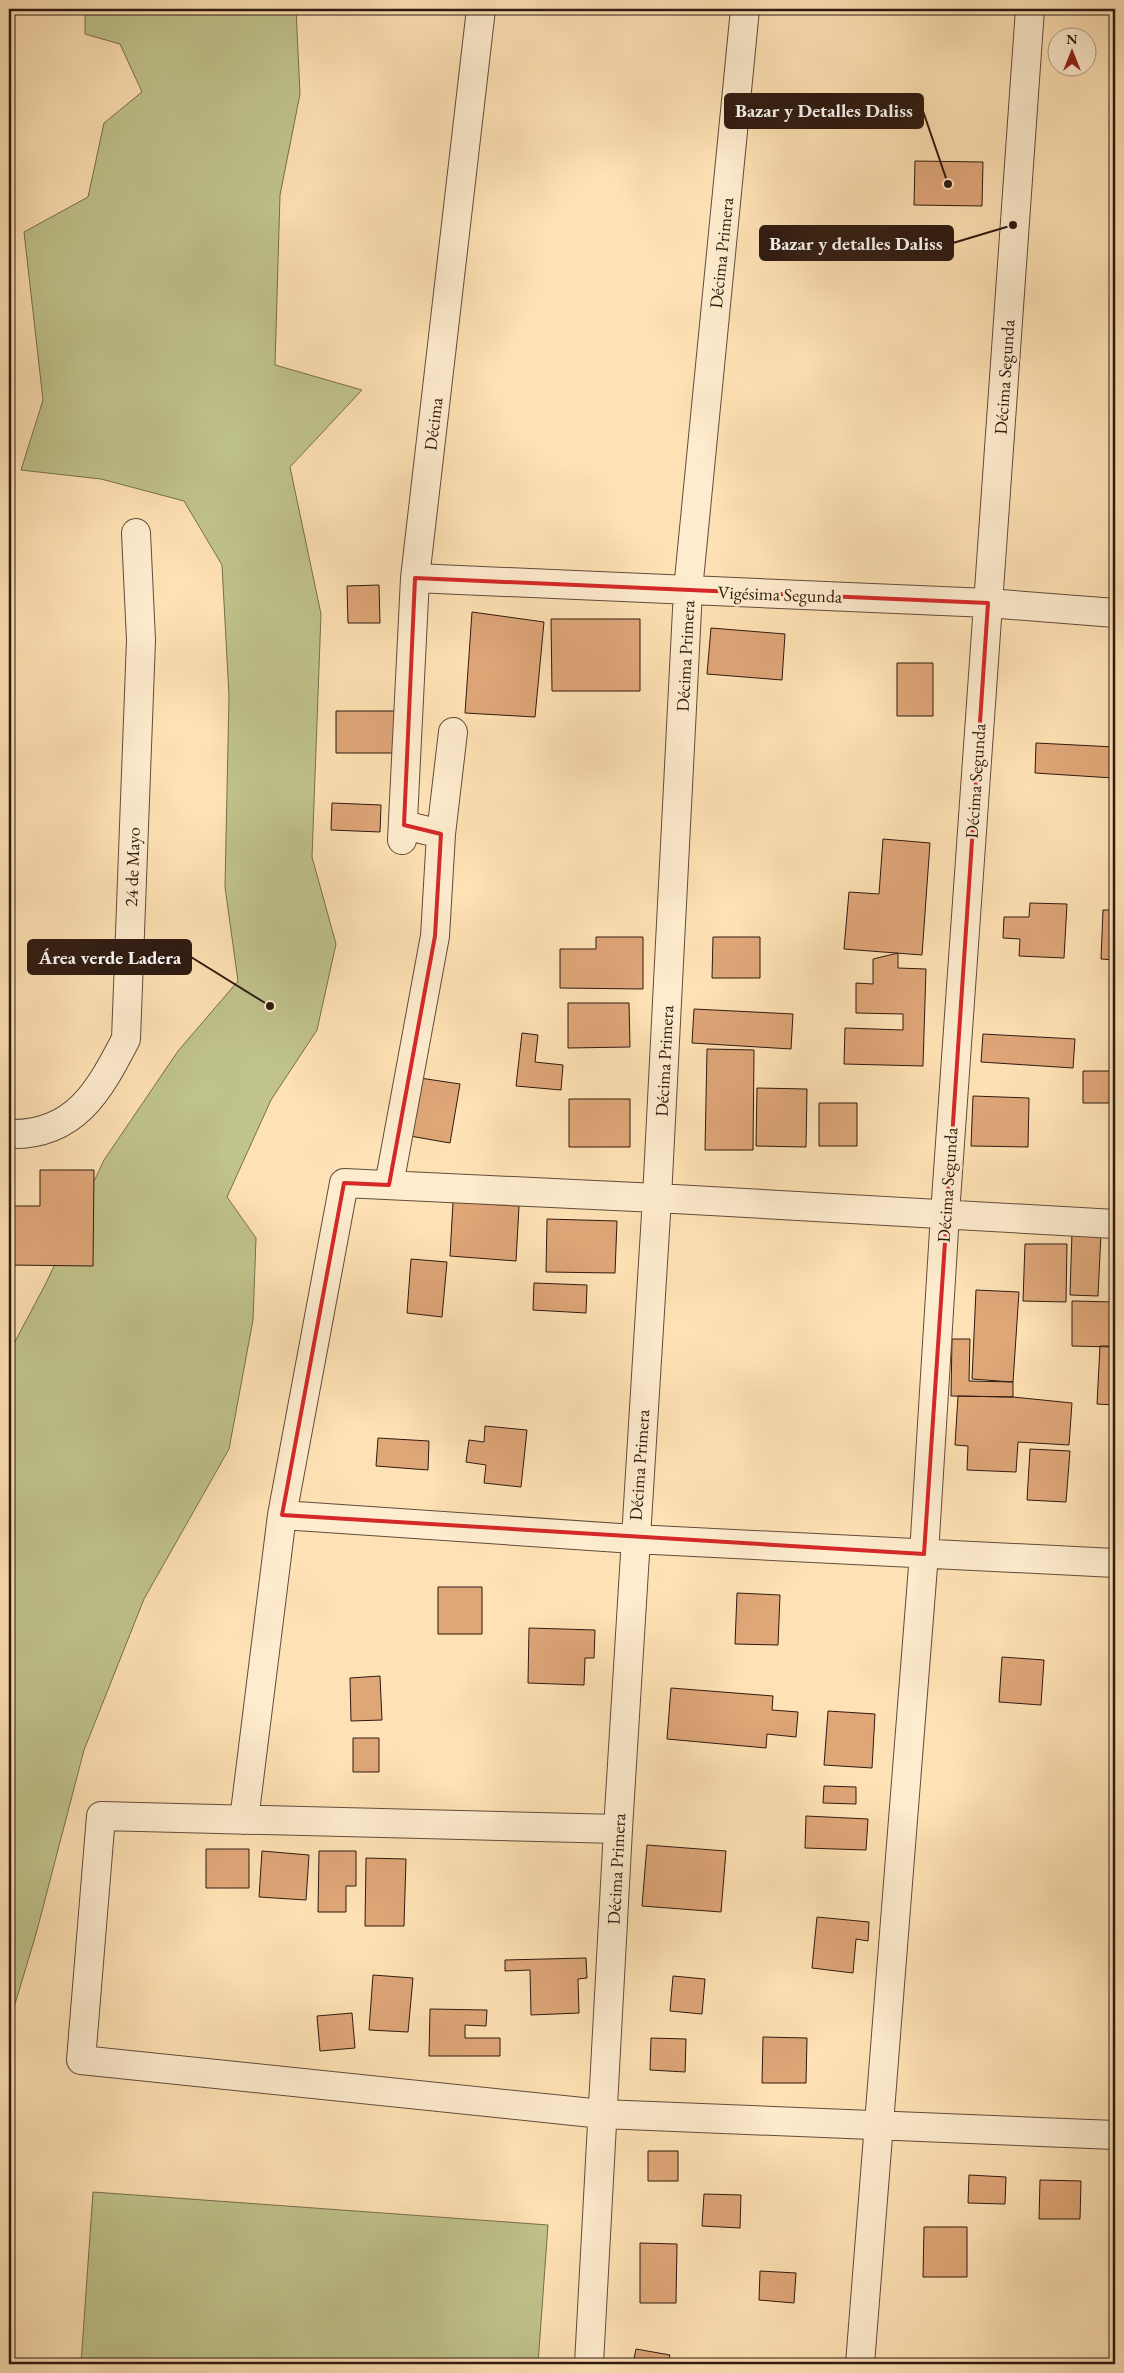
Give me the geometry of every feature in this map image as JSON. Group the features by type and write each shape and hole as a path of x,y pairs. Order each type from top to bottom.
{"street":[{"name":"Décima","path":"441,834 403,833 415,578 481,9"},
{"name":"Décima Primera","path":"590,2364 602,2114 634,1539 656,1198 688,590 745,9"},
{"name":"Décima Segunda","path":"860,2364 924,1554 945,1214 1030,9"},
{"name":"24 de Mayo","path":"9,1134 51,1129 79,1110 105,1079 126,1039 141,640 136,533"},
{"name":"Vigésima Segunda","path":"415,578 988,603 1115,613"},
{"path":"389,1185 435,936 441,834 453,732"},
{"path":"244,1820 282,1515 344,1183 656,1198 1115,1224"},
{"path":"282,1515 634,1539 1115,1563"},
{"path":"618,1829 101,1816 81,2060 602,2114 1115,2135"}],"highlighted area":[{"path":"415,578 988,603 924,1554 282,1515 344,1183 389,1185 435,936 441,834 404,825"}],"green space":[{"path":"85,9 296,9 300,94 280,195 275,365 362,390 290,467 321,614 312,857 336,944 317,1030 271,1100 227,1197 256,1238 253,1320 229,1449 144,1599 84,1750 36,1934 9,2024 9,1353 46,1283 104,1160 178,1051 238,981 225,887 229,696 222,565 184,501 101,479 21,470 43,400 24,232 88,197 104,123 142,92 120,44 85,34"},
{"path":"93,2192 548,2225 538,2364 81,2364"}],"building":[{"path":"915,161 983,162 982,206 914,205"},
{"path":"379,585 380,623 348,623 347,586"},
{"path":"472,612 544,622 535,717 465,713"},
{"path":"551,619 640,619 640,691 552,691"},
{"path":"711,628 785,634 782,680 707,674"},
{"path":"897,663 933,663 933,716 897,716"},
{"path":"336,711 396,711 396,753 336,753"},
{"path":"1036,743 1115,747 1113,778 1035,773"},
{"path":"332,803 381,805 380,832 331,830"},
{"path":"883,839 930,843 922,955 844,949 849,892 879,894"},
{"path":"1030,903 1067,904 1064,958 1019,956 1020,939 1003,938 1004,917 1029,917"},
{"path":"1103,910 1115,910 1115,960 1101,959"},
{"path":"596,937 643,937 643,989 560,988 560,949 596,949"},
{"path":"713,937 760,937 760,978 712,978"},
{"path":"898,953 898,968 926,969 923,1066 844,1064 845,1028 903,1030 903,1014 856,1013 856,983 873,984 873,959"},
{"path":"568,1003 629,1003 630,1047 568,1048"},
{"path":"694,1009 793,1014 791,1049 692,1043"},
{"path":"522,1033 538,1035 535,1062 563,1065 561,1090 516,1086"},
{"path":"983,1034 1075,1039 1073,1068 981,1062"},
{"path":"707,1049 754,1050 753,1150 705,1150"},
{"path":"1083,1071 1115,1071 1115,1103 1083,1103"},
{"path":"420,1078 460,1084 450,1143 410,1136"},
{"path":"757,1088 807,1089 806,1147 756,1146"},
{"path":"973,1096 1029,1098 1028,1147 971,1146"},
{"path":"569,1099 630,1099 630,1147 569,1147"},
{"path":"819,1103 857,1103 857,1146 819,1146"},
{"path":"40,1170 94,1170 93,1266 9,1265 9,1206 40,1206"},
{"path":"453,1202 519,1206 516,1261 450,1256"},
{"path":"547,1219 617,1221 615,1273 546,1272"},
{"path":"1072,1232 1101,1233 1098,1296 1070,1295"},
{"path":"1025,1244 1067,1244 1066,1302 1023,1301"},
{"path":"411,1259 447,1262 442,1317 407,1313"},
{"path":"534,1283 587,1285 586,1313 533,1310"},
{"path":"976,1290 1019,1292 1013,1382 972,1379"},
{"path":"1072,1301 1115,1302 1115,1347 1072,1346"},
{"path":"952,1339 970,1339 969,1381 1013,1382 1013,1397 951,1396"},
{"path":"1100,1346 1115,1346 1115,1405 1097,1404"},
{"path":"958,1396 1013,1397 1072,1403 1069,1445 1018,1442 1016,1472 967,1470 968,1446 955,1445"},
{"path":"485,1426 527,1430 521,1487 484,1483 486,1465 466,1462 469,1440 484,1442"},
{"path":"378,1438 429,1441 428,1470 376,1466"},
{"path":"1030,1449 1070,1451 1066,1502 1027,1500"},
{"path":"438,1587 482,1587 482,1634 438,1634"},
{"path":"737,1593 780,1595 778,1645 735,1644"},
{"path":"529,1628 595,1630 594,1658 585,1658 584,1685 528,1683"},
{"path":"1002,1657 1044,1660 1041,1705 999,1702"},
{"path":"380,1676 382,1720 351,1721 350,1678"},
{"path":"671,1688 773,1696 772,1710 798,1712 796,1737 767,1734 766,1748 667,1739"},
{"path":"828,1711 875,1714 872,1768 824,1765"},
{"path":"353,1738 379,1738 379,1772 353,1772"},
{"path":"824,1786 856,1787 856,1804 823,1803"},
{"path":"806,1816 868,1819 866,1850 805,1848"},
{"path":"647,1845 726,1851 721,1912 642,1906"},
{"path":"206,1849 249,1849 249,1888 206,1888"},
{"path":"262,1851 309,1855 306,1900 259,1897"},
{"path":"319,1851 356,1851 356,1886 346,1886 346,1912 318,1912"},
{"path":"366,1858 406,1859 404,1926 365,1926"},
{"path":"817,1917 869,1922 868,1941 856,1939 853,1973 812,1968"},
{"path":"586,1958 587,1978 578,1979 579,2013 531,2015 530,1970 505,1971 505,1960"},
{"path":"373,1975 413,1978 408,2032 369,2030"},
{"path":"673,1976 705,1979 702,2014 670,2011"},
{"path":"430,2009 487,2010 486,2026 465,2025 465,2038 500,2038 500,2056 429,2056"},
{"path":"352,2013 355,2048 320,2051 317,2016"},
{"path":"763,2037 807,2038 806,2083 762,2083"},
{"path":"651,2038 686,2039 685,2072 650,2070"},
{"path":"648,2151 678,2151 678,2181 648,2181"},
{"path":"969,2175 1006,2177 1005,2204 968,2203"},
{"path":"1040,2180 1081,2181 1080,2219 1039,2219"},
{"path":"704,2194 741,2195 740,2228 702,2226"},
{"path":"924,2227 967,2227 967,2277 923,2277"},
{"path":"640,2243 677,2244 676,2303 640,2303"},
{"path":"760,2271 796,2273 794,2303 759,2300"},
{"path":"636,2349 670,2355 668,2364 633,2364"}],"place":[{"name":"Bazar y Detalles Daliss","path":"948,184"},
{"name":"Bazar y detalles Daliss","path":"1013,225"},
{"name":"Área verde Ladera","path":"270,1006"}]}
